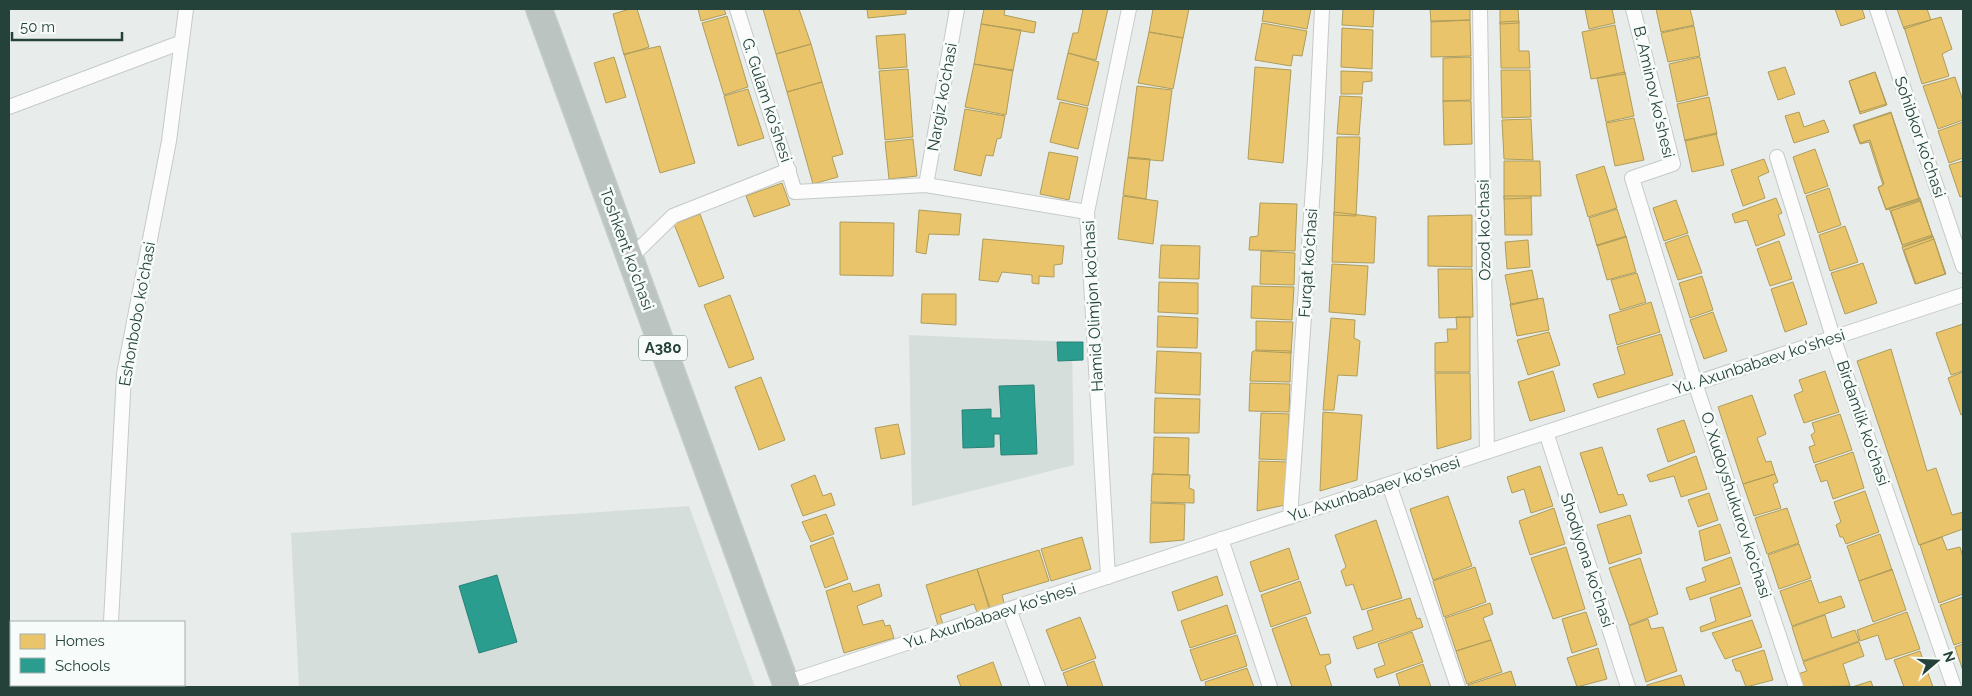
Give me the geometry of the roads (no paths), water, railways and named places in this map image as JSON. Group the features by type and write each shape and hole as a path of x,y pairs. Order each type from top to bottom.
{"highway":[{"name":"Toshkent ko'chasi","path":"539,9 786,685"}],"street":[{"name":"Eshonbobo ko'chasi","path":"110,621 124,374 169,140 186,9"},
{"name":"G. Gulam ko'shesi","path":"738,9 796,192 926,186"},
{"name":"Nargiz ko'chasi","path":"926,186 957,9"},
{"name":"Hamid Olimjon ko'chasi","path":"1108,576 1087,212 1129,9"},
{"name":"Furqat ko'chasi","path":"1290,517 1316,159 1322,9"},
{"name":"Ozod ko'chasi","path":"1480,9 1487,452"},
{"name":"B. Aminov ko'shesi","path":"1632,178 1673,164 1633,9"},
{"name":"Sohibkor ko'chasi","path":"1877,9 1963,266"},
{"path":"9,107 182,42"},
{"name":"Birdamlik ko'chasi","path":"1777,156 1833,338 1954,687"},
{"path":"630,258 673,216 789,170"},
{"name":"O. Xudoyshukurov ko'chasi","path":"1632,178 1695,383 1796,687"},
{"path":"926,186 1087,212"},
{"name":"Yu. Axunbabaev ko'shesi","path":"786,685 1108,576 1963,295"},
{"name":"Shodiyona ko'chasi","path":"1546,432 1628,687"},
{"path":"1389,484 1458,687"},
{"path":"1221,539 1270,687"},
{"path":"1009,609 1038,687"}]}
